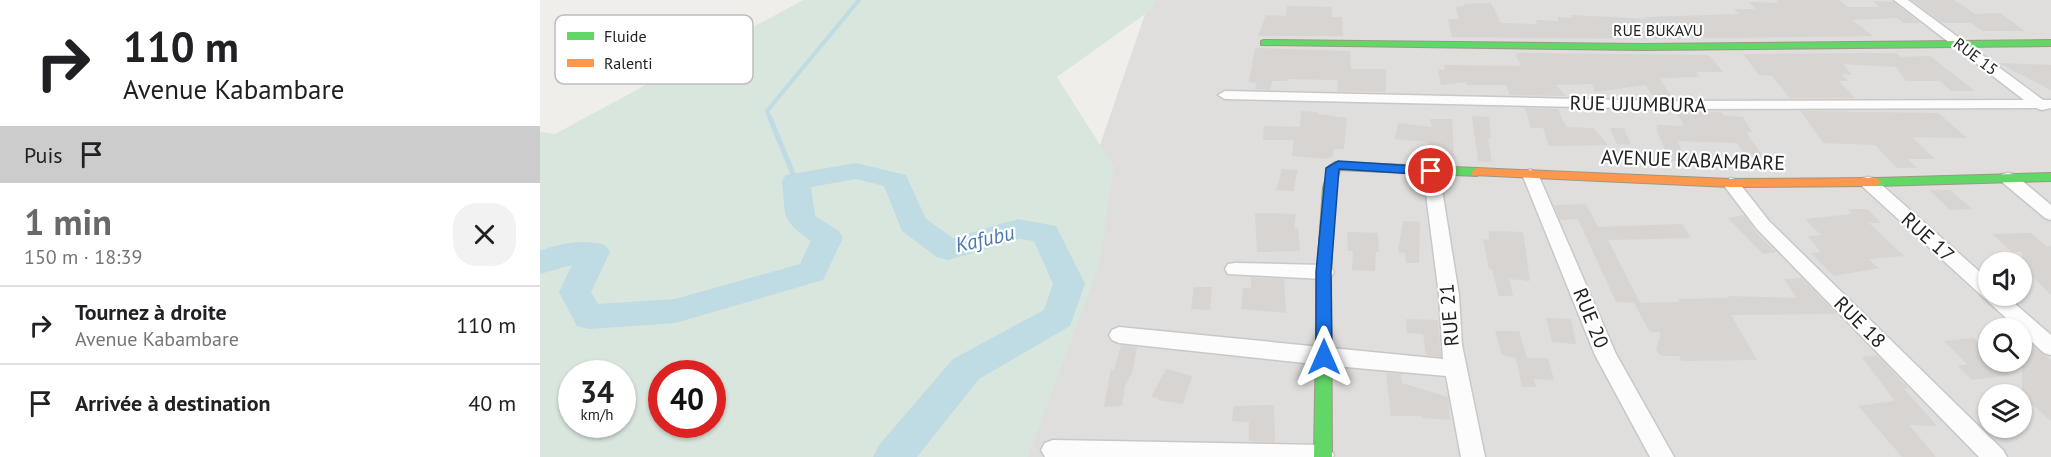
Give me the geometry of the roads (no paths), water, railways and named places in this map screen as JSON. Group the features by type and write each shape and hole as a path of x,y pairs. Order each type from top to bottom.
{"street":[{"name":"RUE 15","path":"1900,0 2047,107"},
{"name":"RUE BUKAVU","path":"1264,43 1643,47 2051,43"},
{"name":"RUE UJUMBURA","path":"1225,95 1668,105 2047,107"},
{"name":"AVENUE KABAMBARE","path":"1324,272 1329,188 1335,166 1730,183 2051,177"},
{"name":"RUE 21","path":"1431,171 1449,295 1450,345 1473,457"},
{"name":"RUE 20","path":"1530,174 1606,355 1662,457"},
{"path":"2008,178 2051,214"},
{"name":"RUE 17","path":"1868,182 1978,281"},
{"name":"RUE 18","path":"1730,183 1763,225 1995,457"},
{"path":"1053,450 1322,456 1324,272 1235,268"},
{"path":"2005,306 2051,347"},
{"path":"1119,335 1324,357 1455,368"}],"waterway":[{"path":"771,120 767,111 859,0"},
{"path":"770,118 796,181"},
{"name":"Kafubu","path":"540,263 557,256 594,252 575,292 589,317 675,311 812,272 828,238 801,220 796,181 856,171 896,181 913,224 948,250 1018,229 1045,233 1069,284 1058,317 966,369 893,457"}]}
